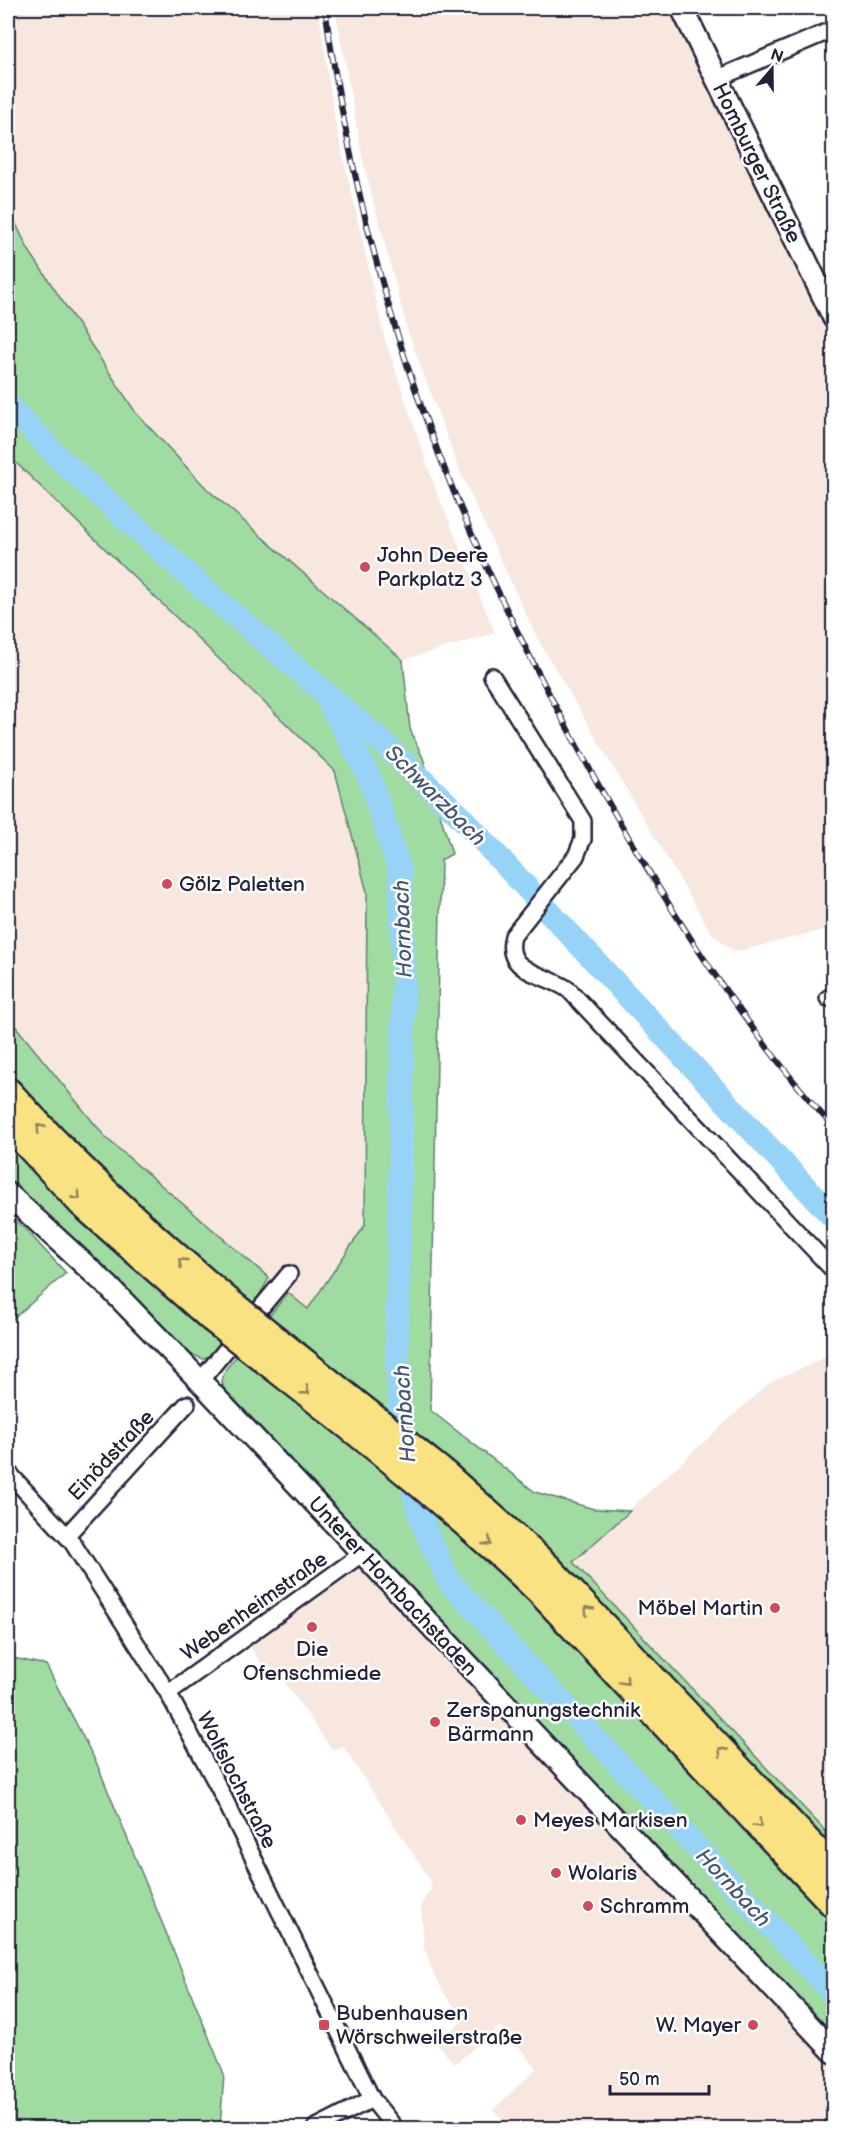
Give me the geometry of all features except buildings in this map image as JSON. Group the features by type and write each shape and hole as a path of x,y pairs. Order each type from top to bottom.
{"highway":[{"path":"8,1092 59,1149 141,1227 219,1309"},
{"path":"8,1124 82,1203 270,1349 349,1425 444,1504 540,1591 834,1904"},
{"path":"270,1349 348,1396 445,1474 547,1567 834,1870"}],"street":[{"name":"Homburger Straße","path":"682,8 832,310"},
{"path":"716,79 834,29"},
{"path":"492,676 583,821 583,839 561,876 526,919 511,942 510,949 515,962 569,990 834,1271"},
{"name":"Unterer Hornbachstaden","path":"10,1196 108,1286 200,1381 834,2052"},
{"path":"200,1381 289,1274"},
{"name":"Einödstraße","path":"67,1535 187,1404"},
{"name":"Wolfslochstraße","path":"8,1472 67,1535 93,1571 168,1693 219,1788 372,2099 395,2128"},
{"name":"Webenheimstraße","path":"168,1693 363,1553"},
{"path":"315,2128 372,2099"}],"shaded area":[{"path":"8,8 318,8 335,120 385,340 436,490 495,633 403,660 207,489 136,413 28,249 8,207"},
{"path":"335,8 670,8 833,333 833,928 735,952 712,934 537,638 460,472 408,332 363,161"},
{"path":"8,455 335,772 367,892 365,1225 308,1309 269,1319 253,1306 268,1284 269,1278 106,1138 8,1017"},
{"path":"833,1354 833,1839 573,1561 769,1383"},
{"path":"363,1566 833,2069 833,2128 511,2128 493,2110 537,2068 500,2026 455,2064 436,2043 465,2019 446,1996 434,1975 424,1948 421,1905 431,1889 430,1880 343,1746 333,1751 281,1677 273,1679 249,1646"}],"green space":[{"path":"8,207 28,249 136,413 207,489 403,660 410,729 423,758 452,854 441,860 430,1410 535,1492 594,1509 630,1511 573,1562 833,1839 833,2037 224,1391 222,1381 225,1370 288,1293 308,1309 365,1225 367,892 335,771 8,455"},
{"path":"8,1017 106,1138 269,1278 253,1306 211,1355 203,1359 190,1354 28,1198 18,1191 8,1205"},
{"path":"8,1214 66,1273 8,1323"},
{"path":"8,1657 46,1665 97,1764 224,2074 220,2128 8,2128"}],"waterway":[{"name":"Schwarzbach","path":"8,405 62,461 204,589 381,741 458,814 834,1218"},
{"name":"Hornbach","path":"323,691 369,776 400,871 404,967 397,1348 400,1411 408,1470 424,1527 452,1585 834,1994"}],"railway":[{"path":"325,8 334,69 359,190 390,310 429,427 485,564 562,718 655,881 739,1009 769,1050 834,1128"}],"place":[{"name":"John Deere Parkplatz 3","path":"365,567"},
{"name":"Gölz Paletten","path":"167,884"},
{"name":"Möbel Martin","path":"775,1608"},
{"name":"Die Ofenschmiede","path":"312,1627"},
{"name":"Zerspanungstechnik Bärmann","path":"435,1722"},
{"name":"Meyes Markisen","path":"521,1820"},
{"name":"Wolaris","path":"556,1873"},
{"name":"Schramm","path":"588,1906"},
{"name":"Bubenhausen Wörschweilerstraße","path":"324,2025"},
{"name":"W. Mayer","path":"753,2025"}]}
